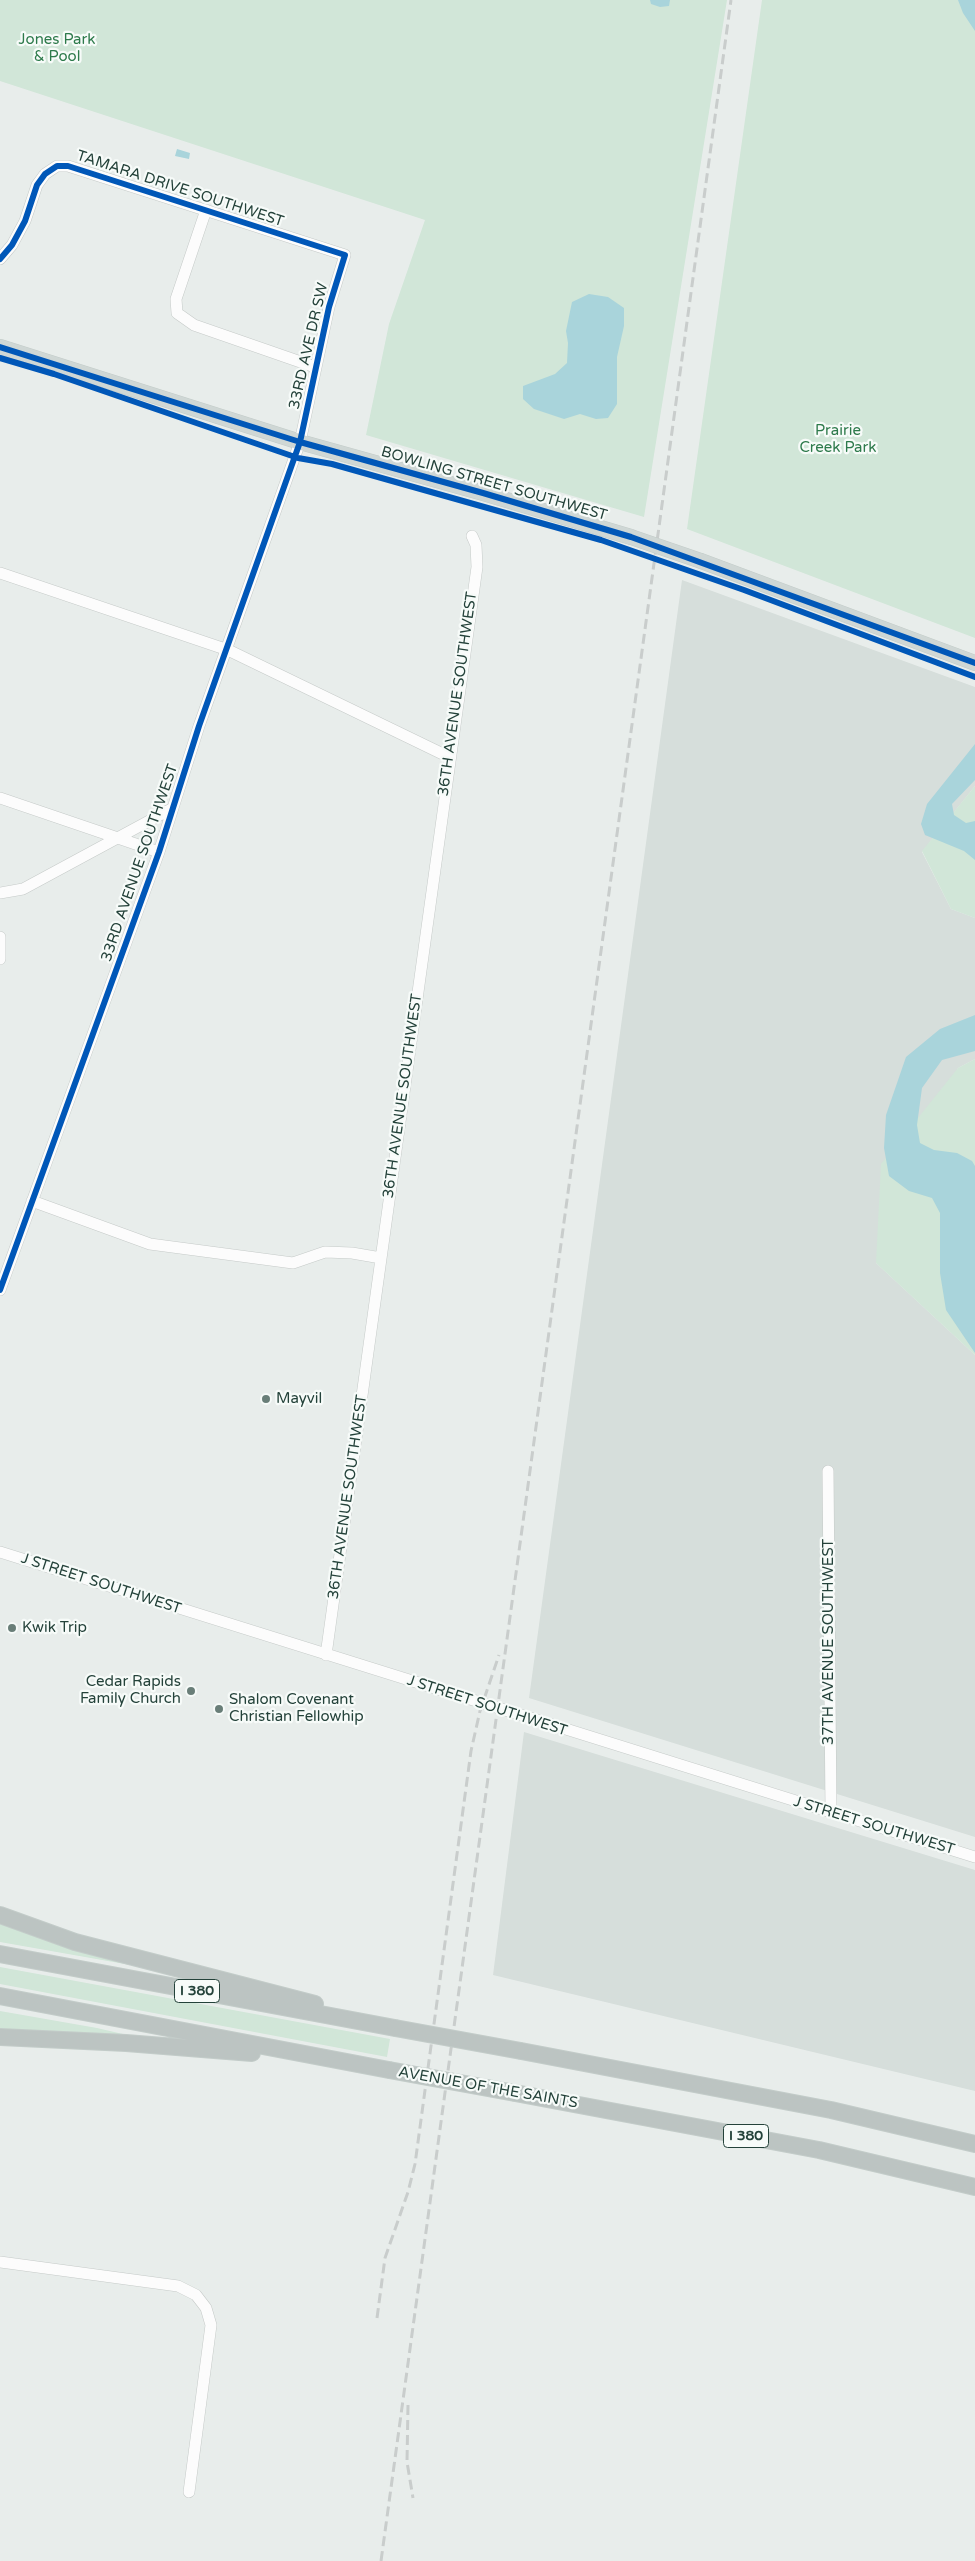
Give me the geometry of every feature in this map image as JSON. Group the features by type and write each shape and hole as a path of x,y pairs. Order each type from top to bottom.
{"highway":[{"path":"0,1916 75,1942 302,1999 376,2024"},
{"name":"I 380","path":"0,1954 831,2110 975,2144"},
{"name":"AVENUE OF THE SAINTS","path":"0,1996 819,2150 975,2187"},
{"path":"0,2037 126,2043 339,2060"}],"main road":[{"name":"BOWLING STREET SOUTHWEST","path":"0,346 300,442 631,537 975,664"}],"street":[{"name":"TAMARA DRIVE SOUTHWEST","path":"0,259 12,245 25,221 37,185 45,174 57,166 68,166 345,255"},
{"path":"206,210 176,299 177,312 194,325 315,367"},
{"name":"33RD AVE DR SW","path":"300,442 329,307 345,255"},
{"name":"33RD AVENUE SOUTHWEST","path":"0,1290 159,852 199,726 228,650 300,442"},
{"name":"36TH AVENUE SOUTHWEST","path":"326,1655 449,757 477,566 476,545 472,536"},
{"path":"0,573 228,650 449,757"},
{"path":"0,798 159,852"},
{"path":"0,893 23,888 173,808"},
{"path":"0,937 0,959"},
{"path":"32,1201 150,1244 293,1263 325,1252 352,1253 381,1258"},
{"name":"37TH AVENUE SOUTHWEST","path":"828,1471 831,1812"},
{"name":"J STREET SOUTHWEST","path":"0,1552 975,1857"},
{"path":"0,2262 178,2286 196,2295 206,2308 211,2325 189,2492"}],"shaded area":[{"path":"682,580 975,687 975,786 922,852 951,909 975,918 975,1059 958,1068 876,1263 975,1355 975,1837 529,1698"},
{"path":"524,1732 975,1870 975,2091 493,1975"}],"green space":[{"name":"Jones Park & Pool","path":"0,0 727,0 644,517 366,435 389,324 425,220 0,81"},
{"name":"Prairie Creek Park","path":"762,0 975,0 975,638 687,529"},
{"path":"975,786 975,918 951,909 922,851"},
{"path":"975,1059 975,1355 876,1263 881,1164 958,1068"},
{"path":"0,1921 153,1969 0,1942"},
{"path":"0,1967 390,2039 387,2057 0,1984"},
{"path":"0,2011 97,2028 127,2035 0,2031"}],"water":[{"path":"650,0 670,0 669,6 660,7 651,4"},
{"path":"958,0 975,0 975,31 963,13"},
{"path":"177,149 190,153 189,159 175,156"},
{"path":"589,294 608,297 624,308 624,326 617,357 617,404 608,418 596,419 580,414 564,419 534,409 523,399 523,386 555,374 567,363 568,343 566,331 572,302"},
{"path":"975,744 975,780 952,804 954,815 966,823 975,821 975,860 964,851 925,835 921,824 927,804"},
{"path":"975,1015 975,1051 942,1060 922,1088 917,1125 920,1143 934,1150 957,1153 972,1161 975,1166 975,1353 946,1310 940,1273 940,1213 932,1198 909,1191 889,1176 884,1148 886,1115 906,1057 940,1029"}],"railway":[{"path":"381,2561 731,0"},
{"path":"377,2318 385,2258 408,2192 415,2164 471,1751 480,1711 499,1655"},
{"path":"408,2405 407,2462 413,2498"}],"cycle path":[{"path":"0,259 12,245 25,221 37,185 45,174 57,166 68,166 345,255 329,307 300,442 199,726 159,852 0,1290"},
{"path":"0,347 300,442 631,537 975,663"},
{"path":"0,358 54,374 298,458 332,464 601,540 744,590 975,677"}],"place":[{"name":"Mayvil","path":"266,1399"},
{"name":"Kwik Trip","path":"12,1628"},
{"name":"Cedar Rapids Family Church","path":"191,1691"},
{"name":"Shalom Covenant Christian Fellowhip","path":"219,1709"}]}
